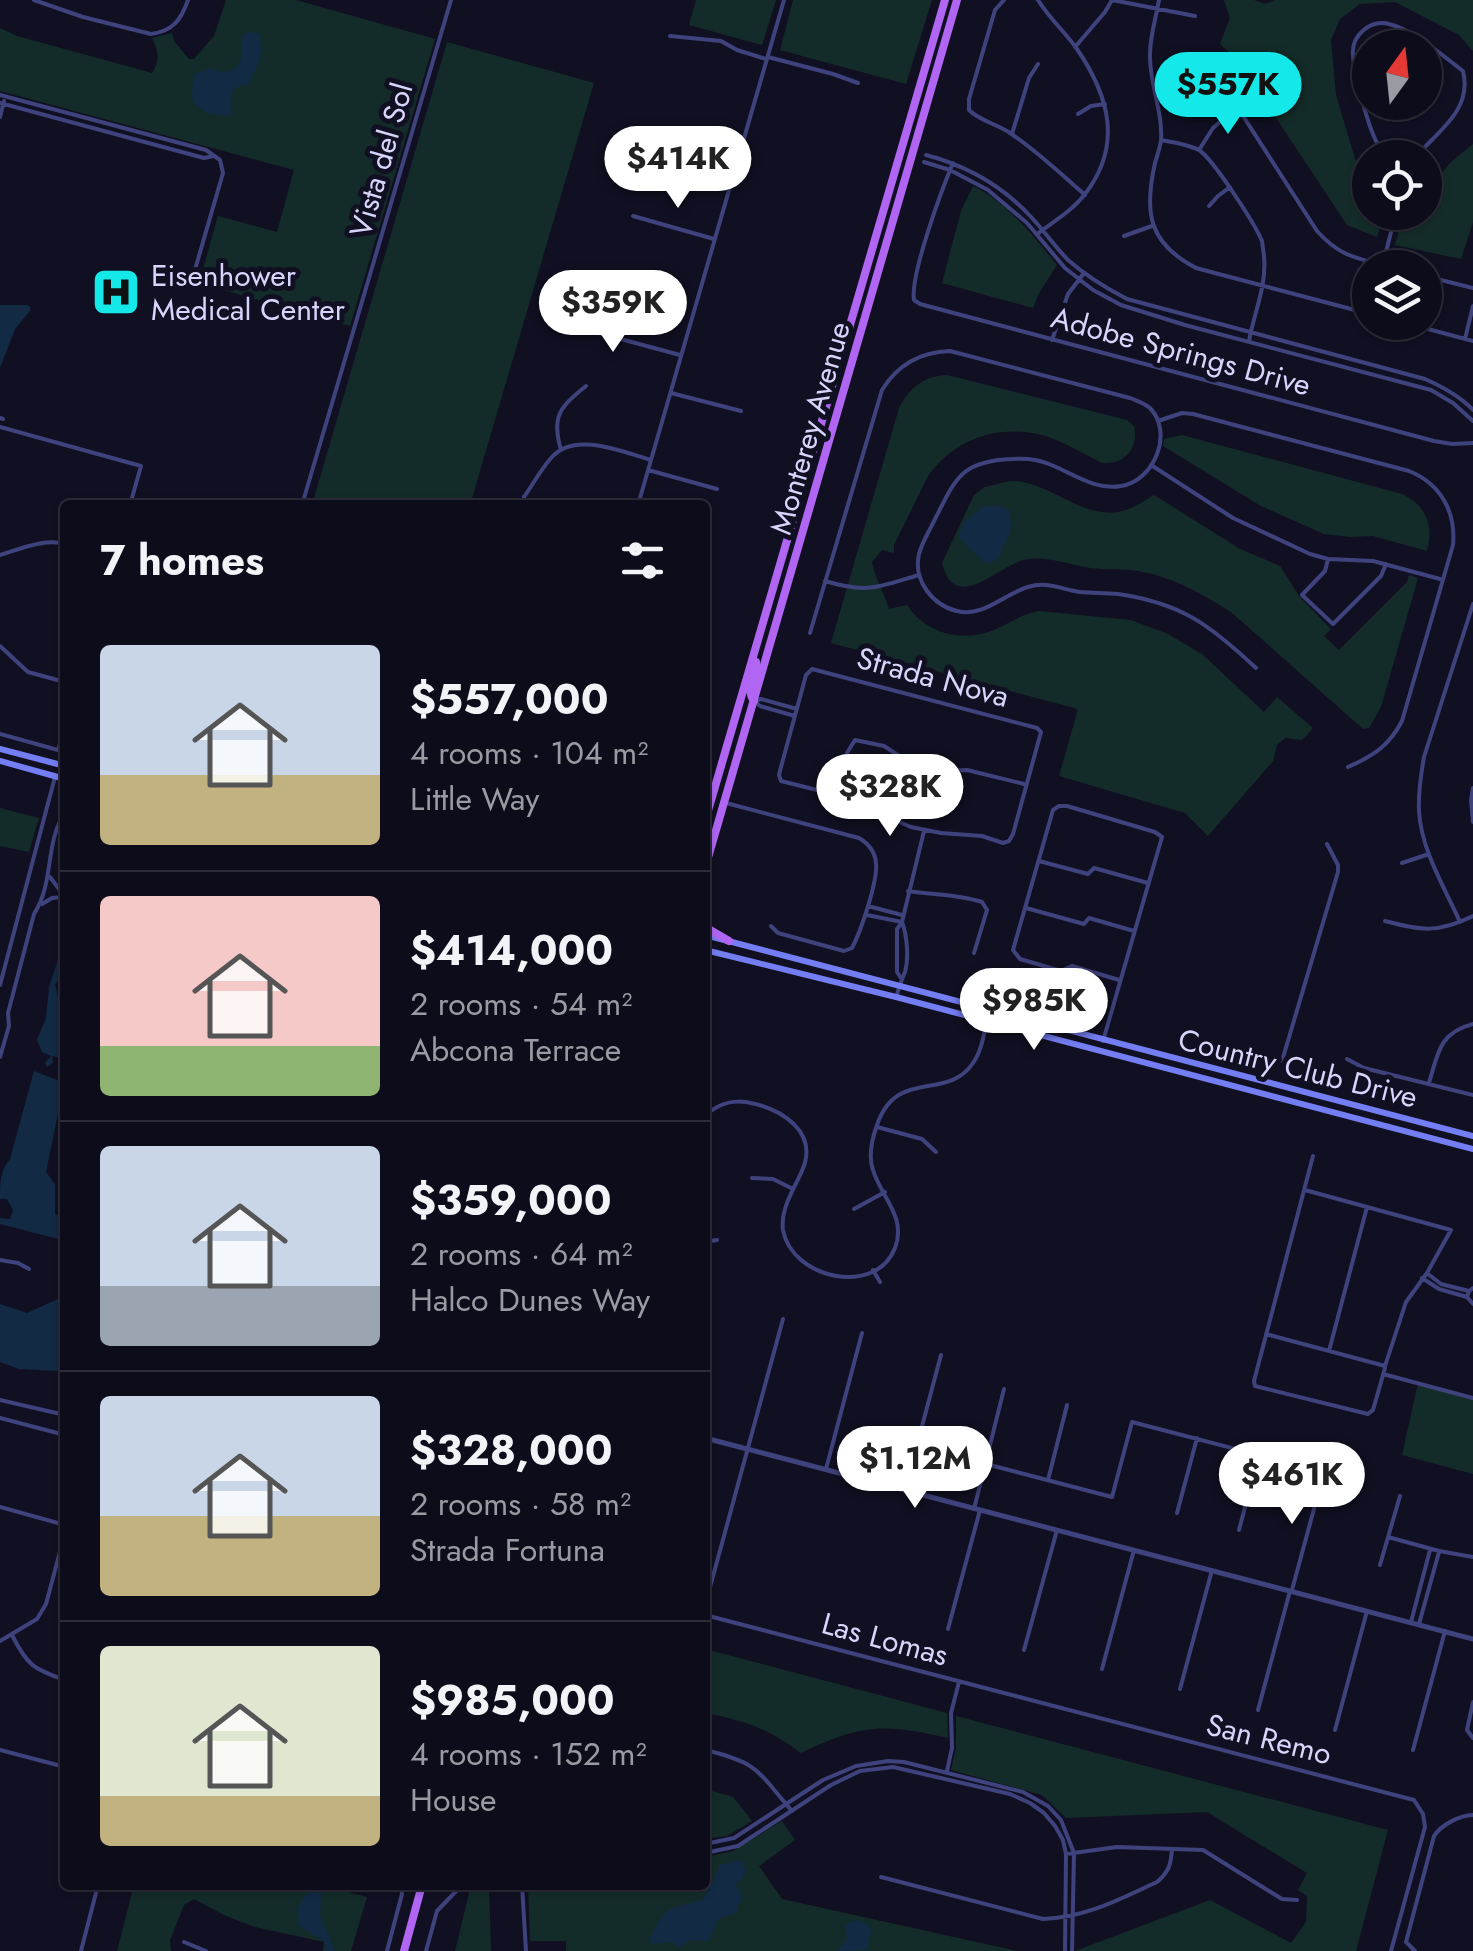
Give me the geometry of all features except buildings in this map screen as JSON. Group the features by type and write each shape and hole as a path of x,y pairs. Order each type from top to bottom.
{"main road":[{"name":"Monterey Avenue","path":"710,804 945,0"},
{"name":"Monterey Avenue","path":"710,851 957,0"},
{"path":"854,309 860,323 854,356"},
{"path":"754,701 750,691 756,668 755,652"},
{"path":"0,749 60,767"},
{"path":"0,761 60,777"},
{"path":"56,776 60,769"},
{"path":"710,931 729,942"},
{"name":"Country Club Drive","path":"710,936 900,982 1046,1026 1473,1136"},
{"name":"Country Club Drive","path":"710,951 1473,1149"},
{"path":"404,1951 421,1890"}],"street":[{"path":"34,0 142,32 162,32 179,21 188,0"},
{"name":"Vista del Sol","path":"303,500 451,0"},
{"path":"639,500 784,0"},
{"path":"1004,0 995,10 969,110 1012,134 1085,195"},
{"path":"1038,0 1075,47 1101,89 1109,125 1105,150 1085,195 1040,232"},
{"path":"1075,47 1112,0 1195,16"},
{"path":"1159,0 1150,55 1161,140 1148,199 1152,226 1164,246 1196,268 1352,309"},
{"path":"1364,30 1378,23 1401,30"},
{"path":"670,36 721,40 738,50 834,74 858,84"},
{"path":"1442,55 1469,79 1469,102"},
{"path":"1012,134 1028,78 1038,64"},
{"path":"1210,76 1227,92 1317,231 1328,244 1352,256"},
{"path":"0,117 2,100 206,150 222,163 223,173 194,273"},
{"path":"1078,114 1105,104"},
{"path":"1199,150 1213,128 1237,107"},
{"path":"1435,140 1464,113"},
{"path":"640,135 737,160"},
{"path":"1161,140 1199,150 1208,158 1262,241 1262,286 1249,341"},
{"path":"926,155 991,182 1010,196 1064,257 1126,299 1425,378 1473,410"},
{"path":"924,162 950,170 988,190 1040,232 1051,253 1079,280 1121,305 1431,390 1473,421"},
{"path":"950,170 953,163"},
{"name":"Adobe Springs Drive","path":"950,170 913,294 920,304 1434,441 1473,443"},
{"path":"1209,206 1230,187"},
{"path":"632,216 714,239"},
{"path":"1124,236 1152,226"},
{"path":"1052,340 1068,294 1084,274"},
{"path":"1442,280 1473,288"},
{"path":"1465,339 1473,306"},
{"path":"554,321 681,356"},
{"path":"1442,333 1473,341"},
{"path":"810,632 877,402 889,379 904,364 930,352 950,351 1146,404 1154,413 1161,438 1151,465 1138,480 1121,486 1094,484 1032,458 989,460 974,465 960,476 919,554 920,575 929,595 956,612 980,610 1017,591 1042,584 1157,602 1201,621 1256,668"},
{"path":"561,450 554,429 558,415 586,386"},
{"path":"671,393 740,411"},
{"path":"1157,421 1192,414 1418,475 1442,495 1451,512 1452,545 1402,721 1387,745 1348,767"},
{"path":"0,428 141,466 131,500"},
{"path":"524,497 554,454 569,446 587,444 651,460"},
{"path":"1151,465 1246,525 1328,560 1373,561 1442,580"},
{"path":"648,470 717,489"},
{"path":"0,555 60,542"},
{"path":"1328,560 1325,571 1302,595 1333,624 1382,576 1386,564"},
{"path":"825,581 861,590 920,575"},
{"path":"1460,922 1429,854 1419,812 1420,779 1473,604"},
{"path":"0,646 28,672 60,681"},
{"name":"Strada Nova","path":"796,712 806,675 812,669 1031,726 1041,732 1026,784"},
{"path":"754,701 796,712 780,767 781,781 837,795 898,824 924,831 1009,841 1026,784 968,770 946,772"},
{"path":"0,734 58,750 60,744"},
{"path":"837,795 855,740 884,746 904,760"},
{"path":"0,986 56,776"},
{"path":"1473,788 1473,822"},
{"path":"724,803 850,836 873,850 877,868 852,948 844,951 778,933 770,926"},
{"path":"1103,1041 1162,836 1059,806 1053,810 1014,950 1020,959 1061,971 1072,966 1119,980"},
{"path":"42,904 60,822"},
{"path":"896,998 907,958 902,914 924,831"},
{"path":"1282,1061 1338,872 1327,844"},
{"path":"1402,863 1429,854"},
{"path":"1039,861 1088,874 1094,868 1148,882"},
{"path":"50,877 60,890"},
{"path":"908,891 982,902 987,910 974,953"},
{"path":"0,1057 34,914 42,904 60,897"},
{"path":"867,906 902,914"},
{"path":"1026,908 1084,924 1089,918 1136,931"},
{"path":"880,918 882,910"},
{"path":"865,914 902,922"},
{"path":"1385,920 1424,930 1442,929 1473,916"},
{"path":"1046,1026 1059,991 1061,971"},
{"path":"710,1111 742,1101 781,1112 791,1120 804,1137 805,1148 803,1171 783,1214 786,1238 798,1258 809,1267 832,1275 858,1277 890,1257 896,1245 897,1219 870,1158 883,1109 894,1096 908,1089 940,1084 964,1073 974,1062 989,1010"},
{"path":"1428,1085 1440,1046 1450,1033 1473,1024"},
{"path":"1347,1059 1364,1068 1473,1095"},
{"path":"876,1126 922,1140 936,1152"},
{"path":"1305,1190 1451,1230 1406,1302 1374,1410 1368,1414 1255,1386 1313,1156"},
{"path":"752,1178 773,1179 793,1189"},
{"path":"854,1209 885,1192"},
{"path":"1329,1351 1367,1207"},
{"path":"710,1241 718,1240"},
{"path":"0,1260 29,1269"},
{"path":"873,1270 880,1282"},
{"path":"1424,1276 1470,1292 1473,1304"},
{"path":"710,1590 783,1320"},
{"path":"826,1470 862,1333"},
{"path":"1266,1334 1385,1366"},
{"path":"905,1490 941,1355"},
{"path":"1383,1374 1473,1398"},
{"path":"948,1629 1004,1389"},
{"path":"0,1400 60,1414"},
{"path":"1048,1480 1067,1405"},
{"path":"0,1418 60,1434"},
{"path":"986,1464 1112,1498 1132,1422 1324,1472 1258,1710"},
{"path":"1176,1513 1197,1438"},
{"path":"710,1439 1473,1638"},
{"path":"1239,1530 1259,1454"},
{"path":"1380,1565 1400,1496"},
{"path":"0,1506 60,1524"},
{"path":"1024,1650 1057,1530"},
{"path":"1388,1536 1473,1557"},
{"path":"1415,1624 1430,1548"},
{"path":"1102,1669 1134,1550"},
{"path":"1415,1624 1439,1551"},
{"path":"0,1641 37,1619 46,1604 60,1552"},
{"path":"1180,1689 1212,1570"},
{"path":"1424,1574 1432,1576"},
{"path":"1335,1730 1367,1611"},
{"name":"Las Lomas","path":"710,1616 959,1682 951,1713 952,1748 946,1775"},
{"path":"1413,1750 1445,1631"},
{"path":"12,1635 24,1658 42,1672 60,1678"},
{"name":"San Remo","path":"959,1682 1414,1800 1425,1826 1391,1951"},
{"path":"1473,1702 1466,1730 1473,1738"},
{"path":"0,1750 60,1766"},
{"path":"710,1751 749,1764 792,1811"},
{"path":"710,1843 734,1838 823,1780 870,1763 904,1762 1010,1794 1044,1813 1063,1840 1064,1951"},
{"path":"710,1852 738,1846 831,1786 860,1772 893,1767 1023,1792 1048,1806 1061,1820 1074,1853 1072,1951"},
{"path":"1415,1951 1406,1942 1434,1836 1463,1816 1473,1815"},
{"path":"1066,1854 1117,1847 1202,1850 1282,1898 1297,1900"},
{"path":"881,1877 1042,1919 1066,1919 1157,1882 1171,1864 1172,1849"},
{"path":"81,1951 97,1890"},
{"path":"386,1951 402,1890"},
{"path":"426,1951 438,1911 457,1890"},
{"path":"522,1890 526,1951"},
{"path":"184,1942 206,1951"}],"green space":[{"path":"226,0 296,0 435,39 350,326 199,283 218,216 277,232 294,170 0,91 0,28 152,73 158,56 152,38 172,33 189,59 194,59 214,36"},
{"path":"696,0 776,0 762,45 689,25"},
{"path":"793,0 932,0 906,84 780,50"},
{"path":"1224,0 1265,4 1275,0 1473,0 1473,51 1459,35 1395,2 1360,4 1340,19 1331,40 1336,95 1352,149 1352,227 1239,62 1220,44 1230,18"},
{"path":"447,42 594,83 471,500 313,500"},
{"path":"1473,144 1473,222 1461,259 1442,255 1442,250 1395,245 1399,230 1442,230 1442,173"},
{"path":"973,186 1009,211 1057,265 1033,308 942,283 961,211"},
{"path":"1360,230 1379,230 1377,237"},
{"path":"947,375 1127,420 1134,426 1134,441 1124,458 1110,463 1102,463 1046,436 1022,432 976,438 950,453 928,476 894,545 894,553 882,550 872,562 889,609 907,605 935,629 970,636 1039,611 1131,620 1168,634 1202,654 1264,712 1277,697 1313,728 1302,740 1285,738 1277,745 1273,761 1208,836 1185,813 1059,776 1078,709 831,643 899,408 918,384"},
{"path":"1182,435 1402,494 1417,504 1426,517 1427,551 1373,536 1324,534 1261,506 1163,446 1164,439"},
{"path":"1010,481 1038,486 1077,505 1104,512 1128,509 1154,495 1240,549 1280,566 1299,596 1331,629 1324,636 1339,650 1407,582 1409,575 1418,578 1381,707 1369,728 1363,729 1231,612 1171,580 1144,572 1091,568 1039,558 1013,564 978,583 956,585 942,563 974,495 985,487"},
{"path":"0,808 39,818 29,852 0,846"},
{"path":"1418,1383 1473,1398 1473,1474 1402,1455"},
{"path":"710,1650 947,1713 948,1738 907,1730 873,1729 840,1736 801,1753 777,1737 710,1714"},
{"path":"956,1716 1388,1830 1356,1951 1075,1951 1210,1900 1291,1943 1306,1922 1307,1896 1298,1890 1307,1873 1207,1812 1066,1818 1042,1795 951,1770"},
{"path":"710,1790 733,1797 752,1821 727,1836 710,1838"},
{"path":"782,1821 795,1840 759,1866 782,1899 1017,1951 566,1951 566,1941 530,1941 528,1890 710,1890 710,1856 733,1851"},
{"path":"133,1890 340,1890 367,1897 351,1951 323,1951 324,1942 255,1927 194,1899 184,1905 170,1940 171,1951 117,1951"},
{"path":"470,1890 489,1890 491,1951 455,1951"}],"water":[{"path":"253,32 259,34 260,54 249,84 231,93 231,116 200,108 192,99 193,75 210,68 233,70 241,60 242,37"},
{"path":"0,305 27,305 30,311 15,329 0,368"},
{"path":"984,506 1009,510 1012,528 999,558 988,564 959,537 964,522"},
{"path":"60,944 60,978 55,984 60,1004 60,1058 52,1056 53,1063 47,1067 45,1063 51,1056 42,1052 37,1040 46,1018 49,987"},
{"path":"34,1071 60,1081 60,1113 46,1172 55,1184 60,1241 0,1224 0,1218 10,1219 13,1210 7,1199 0,1199 1,1177 10,1159"},
{"path":"58,1299 60,1372 19,1369 0,1362 0,1304 27,1313"},
{"path":"741,1860 746,1869 735,1885 741,1892 737,1912 718,1920 709,1941 690,1940 679,1948 672,1942 652,1944 649,1938 662,1917 670,1909 702,1900 720,1865"},
{"path":"309,1890 321,1892 320,1916 335,1951 326,1951 326,1943 298,1925 298,1907"},
{"path":"858,1920 872,1930 867,1950 837,1951 847,1938 845,1924"}],"place":[{"name":"Eisenhower Medical Center","path":"116,292"}]}
